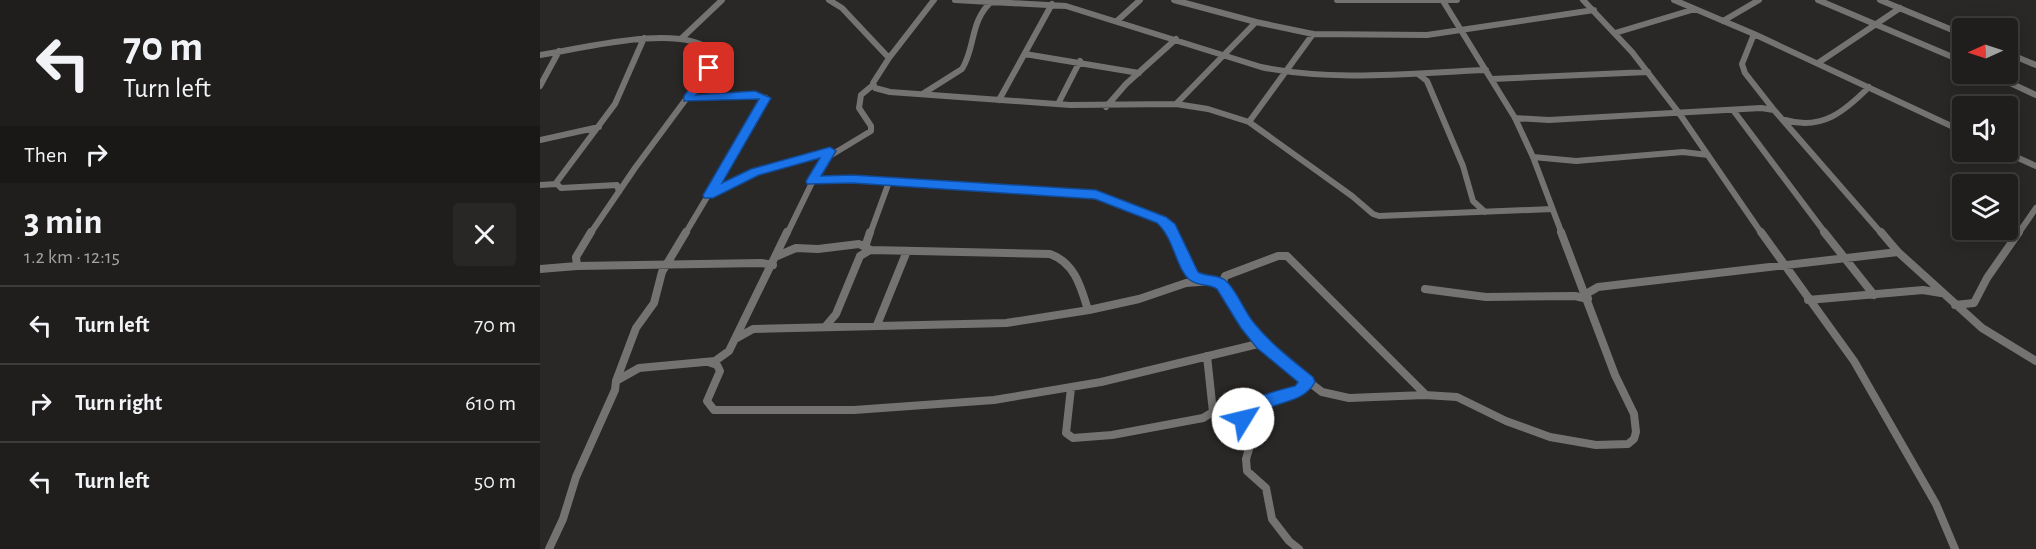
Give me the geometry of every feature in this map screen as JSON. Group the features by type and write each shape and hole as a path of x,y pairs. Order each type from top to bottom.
{"street":[{"path":"682,38 722,0"},
{"path":"829,0 842,8 883,52 891,55"},
{"path":"709,195 755,172 830,151 858,141 872,131 859,108 861,94 873,85 891,55 934,0"},
{"path":"955,0 1052,4 1117,21 1262,67 1285,72 1380,75 1486,70"},
{"path":"922,94 962,69 966,63 972,31 986,6 993,0"},
{"path":"1117,21 1140,0"},
{"path":"1174,0 1256,22 1313,34 1402,36 1461,30 1594,10"},
{"path":"1200,7 1207,0"},
{"path":"1337,0 1457,0"},
{"path":"1583,0 1615,33 1679,113 1864,378 1936,504 1954,549"},
{"path":"1674,0 1755,34 1952,126"},
{"path":"1723,21 1759,0"},
{"path":"1818,0 1952,57"},
{"path":"1880,0 1952,30"},
{"path":"736,338 753,329 1006,323 1045,319 1142,298 1201,280 1215,280 1222,285 1246,324 1262,343 1307,382 1325,393 1343,398 1425,394 1458,397 1547,438 1577,444 1628,444 1634,439 1636,432 1634,414 1615,375 1533,157 1515,118 1443,1"},
{"path":"999,100 1052,4"},
{"path":"1818,63 1900,8"},
{"path":"1615,33 1695,9"},
{"path":"1176,104 1256,22"},
{"path":"1248,122 1313,34"},
{"path":"1755,34 1742,64 1745,73 1780,117 1898,252 1941,293 1982,328 2036,361"},
{"path":"557,184 566,167 599,127 622,91 644,38"},
{"path":"540,55 644,38 682,38 710,50 709,68 579,250 576,257 577,266"},
{"path":"1106,107 1126,84 1176,39"},
{"path":"540,86 558,51"},
{"path":"1025,54 1139,73"},
{"path":"2018,58 2036,65"},
{"path":"1058,104 1080,62"},
{"path":"1492,79 1648,72"},
{"path":"1418,74 1427,81 1448,130 1473,201 1485,212"},
{"path":"2012,84 2036,95"},
{"path":"873,85 880,91 999,100 1106,107 1176,104 1208,109 1248,122 1352,196 1373,214 1379,216 1552,209"},
{"path":"1780,117 1792,123 1829,121 1843,113 1869,87"},
{"path":"549,549 563,519 576,477 615,390 616,381 636,328 654,303 667,264 766,98 755,95 687,98"},
{"path":"1515,118 1549,120 1761,108 1774,110"},
{"path":"1732,110 1843,258 1874,295"},
{"path":"540,140 599,127"},
{"path":"616,381 639,368 709,362 722,358 736,338 812,181 830,151"},
{"path":"1533,157 1544,160 1583,160 1685,151 1708,155"},
{"path":"2018,158 2036,166"},
{"path":"812,181 852,179 1096,194 1162,220 1170,227 1193,275 1201,280"},
{"path":"825,327 836,314 861,256 867,248 889,182"},
{"path":"540,185 557,184 561,188 611,184 619,188 619,192"},
{"path":"1955,306 1974,303 1987,278 2036,208"},
{"path":"540,269 577,266 761,263 774,261 796,248 818,249 852,244 867,248 907,251 986,251 1056,256 1072,270 1088,310"},
{"path":"877,325 907,251"},
{"path":"1425,289 1486,297 1587,297 1598,287 1898,252"},
{"path":"1222,285 1222,278 1225,276 1278,256 1287,256 1314,278 1337,306 1404,369 1425,394"},
{"path":"1808,300 1923,290 1941,293"},
{"path":"709,362 717,365 720,371 707,401 714,410 765,412 869,409 1004,400 1071,388 1244,345 1262,343"},
{"path":"1071,388 1066,433 1073,438 1112,435 1203,418 1213,412 1207,356"},
{"path":"1299,549 1289,541 1272,519 1266,488 1247,471 1246,459 1249,449 1243,419 1249,410 1273,398 1300,391 1307,382"}],"route":[{"path":"709,68 687,98 760,95 766,98 709,195 755,172 830,151 812,181 852,179 1096,194 1162,220 1170,227 1193,275 1201,280 1219,282 1246,324 1262,343 1307,382 1300,391 1270,399 1249,410 1243,419"}]}
